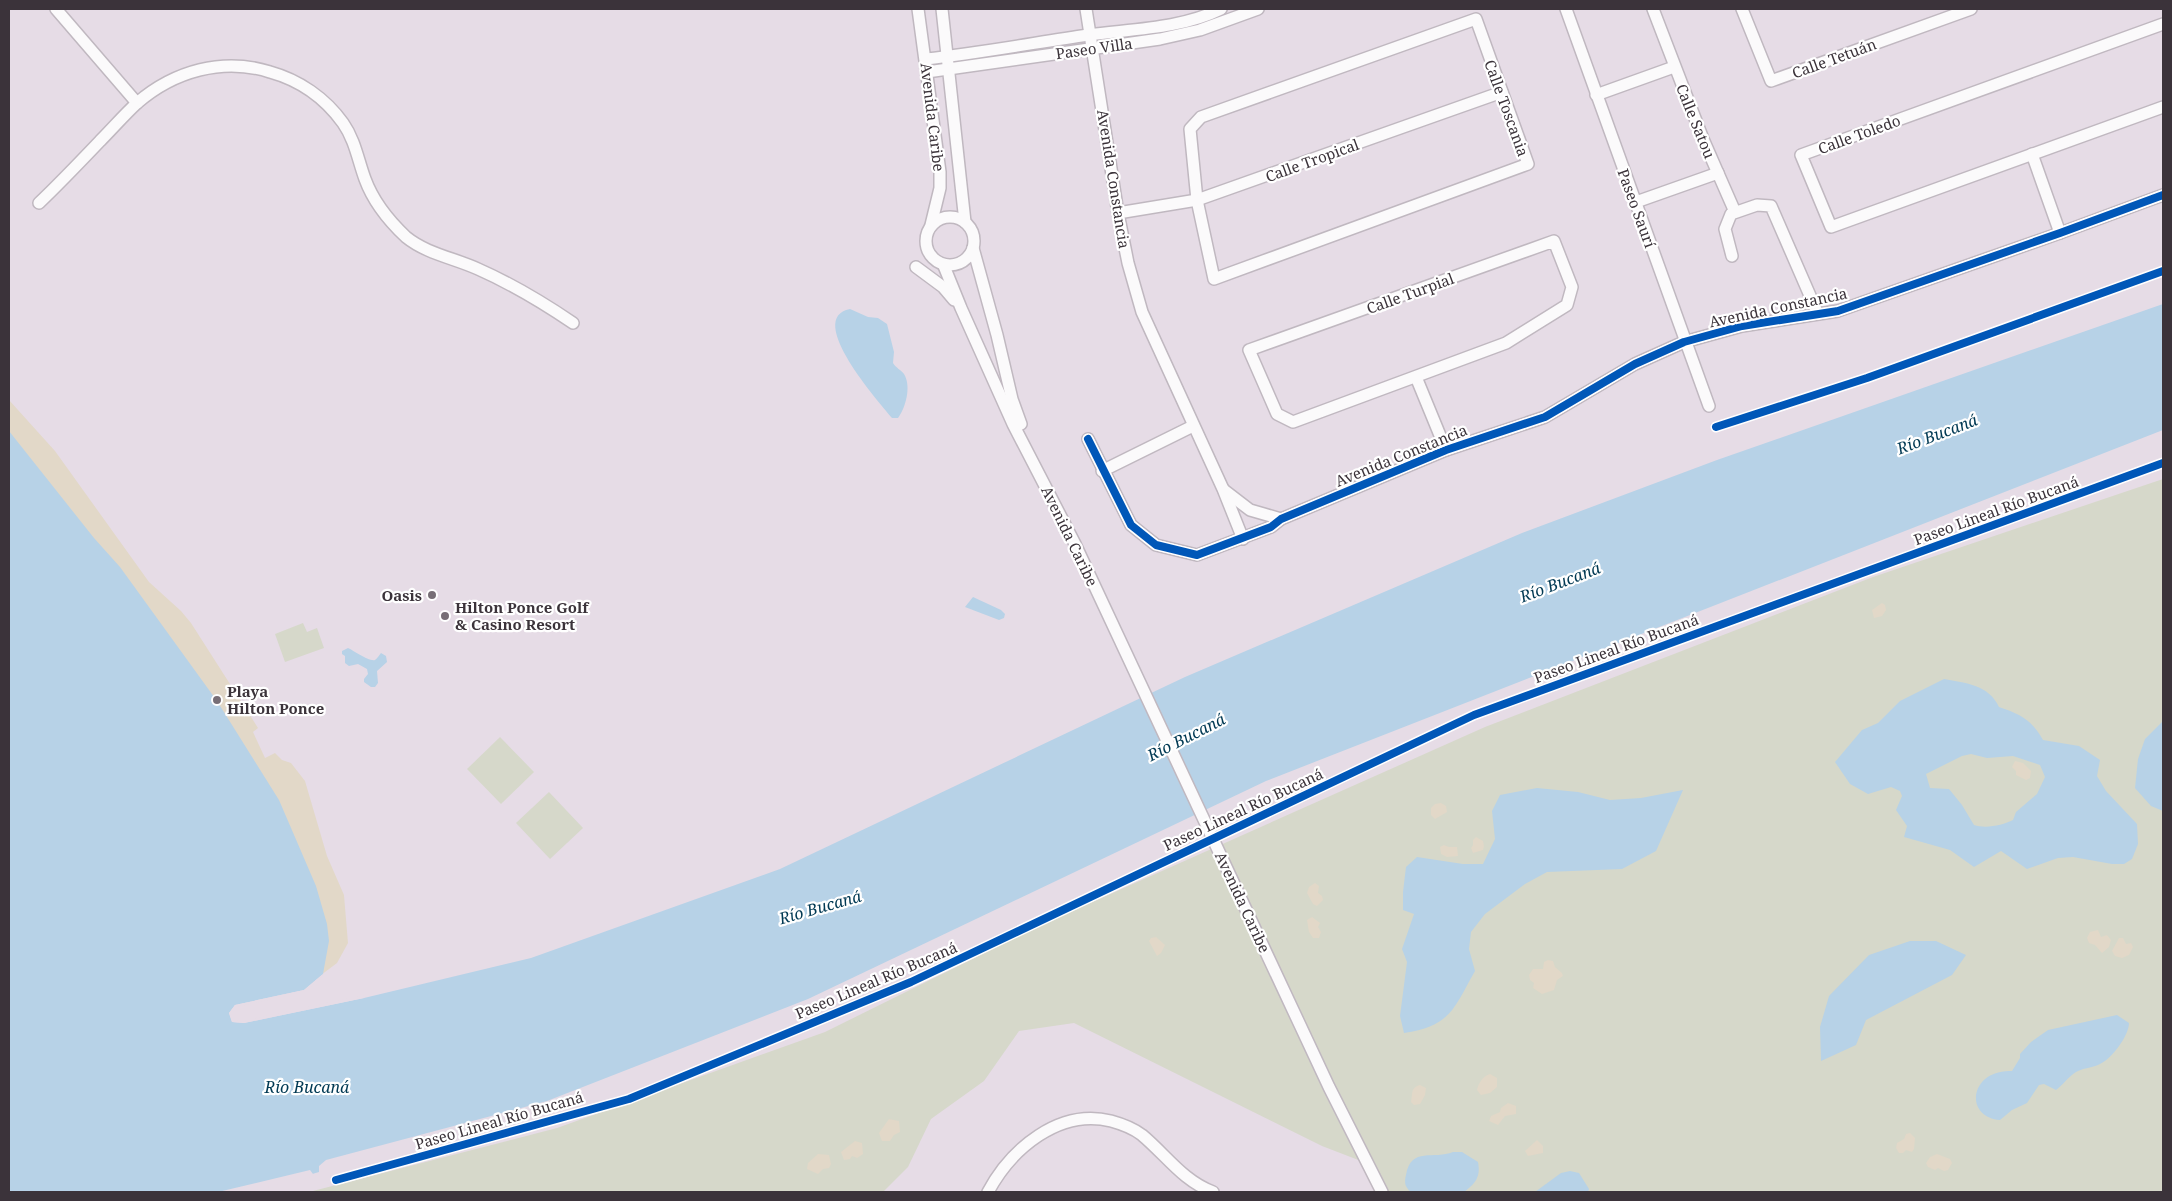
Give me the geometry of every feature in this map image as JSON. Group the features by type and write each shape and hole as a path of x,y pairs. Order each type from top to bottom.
{"street":[{"path":"56,9 137,103"},
{"name":"Avenida Caribe","path":"918,9 940,172 940,188 931,225"},
{"name":"Avenida Caribe","path":"942,9 965,222"},
{"name":"Avenida Constancia","path":"1086,9 1118,213 1128,263 1142,312 1223,489 1243,539 1271,527 1281,519 1446,450 1545,417 1635,364 1684,342 1742,326 1838,311 2163,195"},
{"name":"Paseo Villa","path":"926,59 1090,35 1154,28 1210,14 1221,9"},
{"name":"Paseo Villa","path":"927,72 1160,39 1200,30 1258,9"},
{"name":"Paseo Saurí","path":"1566,9 1636,202 1684,342 1709,406"},
{"name":"Calle Satou","path":"1653,9 1674,67 1735,212"},
{"name":"Calle Tetuán","path":"1742,9 1771,80 1971,9"},
{"name":"Calle Toscania","path":"1476,19 1528,164 1214,278 1197,200 1190,129 1201,117 1476,19"},
{"name":"Calle Toledo","path":"2163,24 1801,155 1830,227 2163,106"},
{"path":"39,204 137,103 162,86 181,76 209,67 235,65 263,69 284,76 316,95 339,118 352,138 365,180 375,200 394,225 408,238 422,248 508,282 573,323"},
{"path":"1596,95 1674,67"},
{"name":"Calle Tropical","path":"1118,213 1197,200 1502,92"},
{"path":"2032,154 2060,233"},
{"path":"1636,202 1718,173"},
{"path":"1732,256 1725,230 1731,214 1757,205 1771,206 1818,314"},
{"path":"951,217 965,222 973,234 973,248 970,255 959,264 944,266 931,257 927,251 926,235 931,225 937,220 951,217"},
{"name":"Calle Turpial","path":"1554,241 1572,287 1567,305 1506,343 1416,377 1293,422 1277,414 1249,350 1554,241"},
{"name":"Avenida Caribe","path":"973,248 1027,450"},
{"name":"Avenida Caribe","path":"944,266 1013,424 1111,623 1330,1087 1382,1192"},
{"path":"916,267 943,287 961,308"},
{"path":"1416,377 1446,450"},
{"path":"1102,471 1194,426"},
{"path":"1088,440 1102,471 1131,525 1156,545 1197,555 1243,539"},
{"path":"1223,489 1250,510 1281,519"},
{"path":"988,1192 1004,1168 1030,1142 1061,1123 1088,1118 1118,1123 1141,1134 1183,1175 1198,1186 1213,1192"}],"shaded area":[{"path":"2163,479 2163,1192 1387,1192 1374,1166 1322,1146 1074,1023 1019,1031 984,1081 931,1119 908,1167 883,1192 309,1192 557,1128 825,1032 1043,924 1485,727 1873,577"},
{"path":"303,623 307,632 317,628 324,648 285,662 275,634"},
{"path":"500,737 534,772 501,804 467,769"},
{"path":"549,792 583,828 550,859 516,823"}],"sand":[{"path":"9,400 55,451 149,582 181,611 191,623 258,728 253,732 265,758 275,753 282,760 291,763 305,781 327,856 344,895 348,943 337,963 317,978 9,461"},
{"path":"1882,603 1885,605 1886,610 1882,616 1874,618 1872,610"},
{"path":"2015,761 2023,763 2031,771 2030,778 2026,780 2016,775 2016,771 2012,767"},
{"path":"1441,803 1446,806 1447,812 1435,819 1431,815 1431,808 1435,804"},
{"path":"1476,837 1483,841 1484,846 1483,850 1473,853 1471,848"},
{"path":"1444,845 1457,847 1458,856 1447,857 1441,854 1440,847"},
{"path":"1315,883 1319,886 1318,893 1322,896 1323,900 1317,906 1313,904 1307,893 1309,887"},
{"path":"1312,917 1320,923 1318,927 1321,932 1319,938 1313,938 1309,932 1307,920"},
{"path":"2098,930 2101,937 2107,935 2111,940 2109,947 2102,953 2095,945 2089,943 2087,938 2090,932"},
{"path":"1156,937 1165,945 1157,956 1149,941 1151,938"},
{"path":"2119,938 2123,938 2126,944 2131,943 2133,947 2129,955 2122,958 2115,956 2112,951"},
{"path":"1548,960 1553,961 1555,967 1563,976 1557,980 1554,990 1542,994 1533,988 1534,983 1530,980 1529,975 1533,969 1543,969 1544,962"},
{"path":"1490,1074 1497,1078 1497,1087 1490,1093 1481,1095 1477,1090 1478,1085 1483,1078"},
{"path":"1420,1085 1426,1088 1425,1095 1420,1104 1414,1105 1411,1102 1412,1092"},
{"path":"1508,1103 1516,1106 1516,1114 1505,1116 1498,1125 1489,1121 1491,1116 1500,1112 1501,1108"},
{"path":"889,1119 899,1121 900,1132 894,1135 890,1141 882,1141 879,1133"},
{"path":"1910,1133 1915,1138 1914,1149 1912,1152 1906,1150 1903,1153 1899,1153 1896,1148 1897,1143 1904,1139 1906,1134"},
{"path":"1537,1140 1543,1146 1543,1153 1528,1156 1525,1151"},
{"path":"855,1141 862,1143 863,1154 857,1158 852,1156 850,1159 844,1160 841,1152"},
{"path":"818,1154 829,1155 831,1164 829,1168 823,1169 818,1174 807,1169 808,1163"},
{"path":"1937,1154 1950,1159 1952,1163 1948,1170 1944,1171 1938,1168 1935,1170 1928,1167 1926,1163 1930,1157"}],"water":[{"name":"Río Bucaná","path":"2163,304 2163,430 1266,781 808,999 547,1101 326,1160 319,1166 319,1172 309,1175 237,1192 9,1192 9,431 94,538 120,567 217,701 279,800 316,886 327,924 329,941 323,974 304,990 235,1005 229,1013 232,1022 244,1023 364,998 531,958 780,869 1185,677 1522,533 1717,460"},
{"path":"850,309 868,317 878,318 887,324 894,352 893,363 904,374 907,385 905,404 898,418 892,418 873,395 849,361 840,343 835,328 838,316"},
{"path":"973,597 1001,610 1005,614 1004,618 999,620 965,607"},
{"path":"348,648 372,660 375,660 381,653 386,656 387,662 377,671 378,683 375,687 371,687 364,682 368,674 367,669 358,664 349,666 345,663 345,656 342,654 342,651"},
{"path":"1944,679 1976,686 1989,694 1999,707 2013,712 2030,723 2043,740 2079,746 2100,760 2097,776 2106,791 2137,824 2138,844 2132,859 2124,864 2112,864 2073,857 2058,858 2027,869 2001,851 1974,867 1950,850 1904,837 1907,826 1896,810 1902,796 1900,791 1891,787 1868,794 1850,784 1835,762 1862,730 1878,723 1900,701","holes":["1971,754 1987,758 2013,756 2040,765 2045,777 2037,794 2016,812 2013,820 1999,825 1984,827 1974,825 1962,805 1949,789 1930,788 1926,774 1962,756"]},
{"path":"2163,721 2163,811 2151,806 2135,788 2138,759 2145,739"},
{"path":"1537,788 1578,792 1610,800 1641,798 1683,790 1656,851 1622,869 1547,872 1525,884 1485,914 1471,932 1469,949 1475,971 1456,1005 1442,1020 1432,1026 1404,1033 1400,1016 1407,962 1402,949 1414,914 1403,910 1406,867 1417,857 1463,864 1483,864 1495,839 1492,811 1500,795"},
{"path":"1910,941 1936,941 1966,955 1952,975 1866,1020 1856,1045 1821,1061 1820,1027 1829,996 1869,955"},
{"path":"2117,1015 2129,1023 2128,1028 2123,1041 2103,1062 2076,1072 2056,1090 2044,1084 2039,1085 2027,1103 2012,1110 2000,1120 1988,1117 1980,1111 1976,1103 1976,1094 1980,1085 1987,1077 1998,1072 2012,1071 2020,1058 2020,1054 2031,1042 2048,1030"},
{"path":"1462,1152 1478,1162 1478,1176 1468,1189 1464,1192 1411,1192 1407,1188 1405,1178 1413,1160 1418,1157"},
{"path":"1570,1171 1579,1173 1589,1189 1588,1192 1535,1192 1561,1173"}],"pier":[{"path":"323,974 305,992 236,1007 232,1014 234,1020 243,1021 363,995 364,998 244,1023 232,1022 229,1013 235,1005 304,990"},
{"path":"310,1170 313,1174 310,1177 248,1192 218,1192"}],"cycle path":[{"path":"1088,439 1131,525 1156,545 1197,555 1271,527 1281,519 1446,450 1545,417 1635,364 1684,342 1742,326 1838,311 2163,195"},
{"path":"1716,427 1867,378 2163,271"},
{"name":"Paseo Lineal Río Bucaná","path":"336,1180 629,1099 911,982 1474,715 2163,463"}],"place":[{"name":"Oasis","path":"432,595"},
{"name":"Hilton Ponce Golf & Casino Resort","path":"445,616"},
{"name":"Playa Hilton Ponce","path":"217,700"}]}
